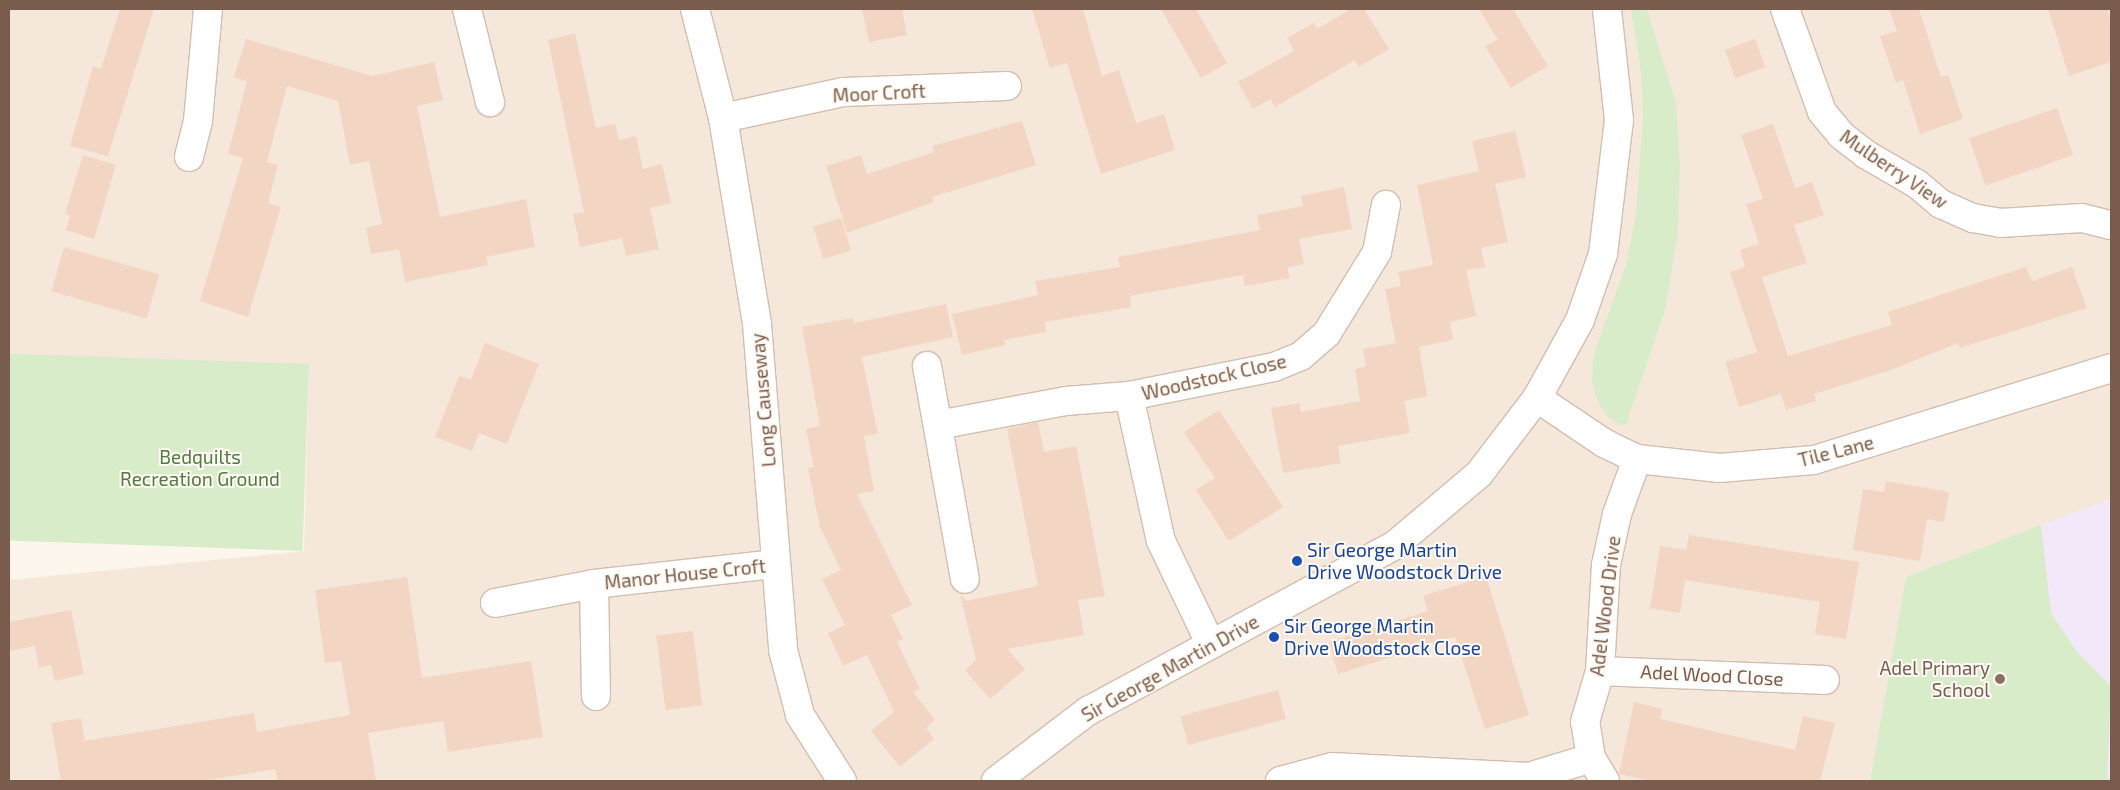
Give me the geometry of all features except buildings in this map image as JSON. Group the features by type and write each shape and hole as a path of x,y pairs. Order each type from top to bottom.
{"street":[{"path":"189,157 198,121 208,9"},
{"path":"467,9 490,102"},
{"name":"Long Causeway","path":"695,9 723,118 757,324 783,650 800,715 842,781"},
{"name":"Sir George Martin Drive","path":"996,781 1088,711 1210,643 1395,545 1479,474 1537,398 1580,320 1603,254 1620,120 1606,9"},
{"name":"Mulberry View","path":"1785,9 1822,112 1840,135 1867,155 1917,184 1941,204 1973,218 2000,223 2082,218 2111,225"},
{"name":"Moor Croft","path":"723,118 843,92 1007,86"},
{"name":"Woodstock Close","path":"938,425 1066,401 1129,396 1274,367 1301,356 1327,333 1377,252 1386,205"},
{"path":"927,366 965,579"},
{"name":"Tile Lane","path":"1537,398 1604,443 1638,459 1720,468 1814,460 2111,368"},
{"name":"Woodstock Close","path":"1129,396 1161,541 1210,643"},
{"name":"Adel Wood Drive","path":"1605,781 1591,758 1585,722 1600,671 1606,565 1617,514 1638,459"},
{"name":"Manor House Croft","path":"495,603 594,584 776,564"},
{"name":"Manor House Croft","path":"594,584 596,696"},
{"name":"Adel Wood Close","path":"1600,671 1825,680"},
{"path":"1280,781 1332,767 1529,777 1591,758"}],"shaded area":[{"path":"9,9 2111,9 2111,499 1906,577 1870,781 9,781 9,580 304,551 309,364 9,395"},
{"name":"Adel Primary School","path":"2111,499 2111,781 1870,781 1906,577"}],"green space":[{"path":"1647,9 1676,103 1680,164 1678,233 1665,310 1625,427 1607,416 1597,400 1592,382 1593,356 1626,265 1636,213 1643,117 1641,71 1631,10"},
{"name":"Bedquilts Recreation Ground","path":"9,354 309,364 302,551 9,541"},
{"name":"Adel Primary School","path":"2041,525 2051,613 2077,652 2111,686 2107,781 1870,781 1906,577"}],"place":[{"name":"Sir George Martin Drive Woodstock Drive","path":"1297,561"},
{"name":"Sir George Martin Drive Woodstock Close","path":"1274,637"},
{"name":"Adel Primary School","path":"2000,679"}]}
